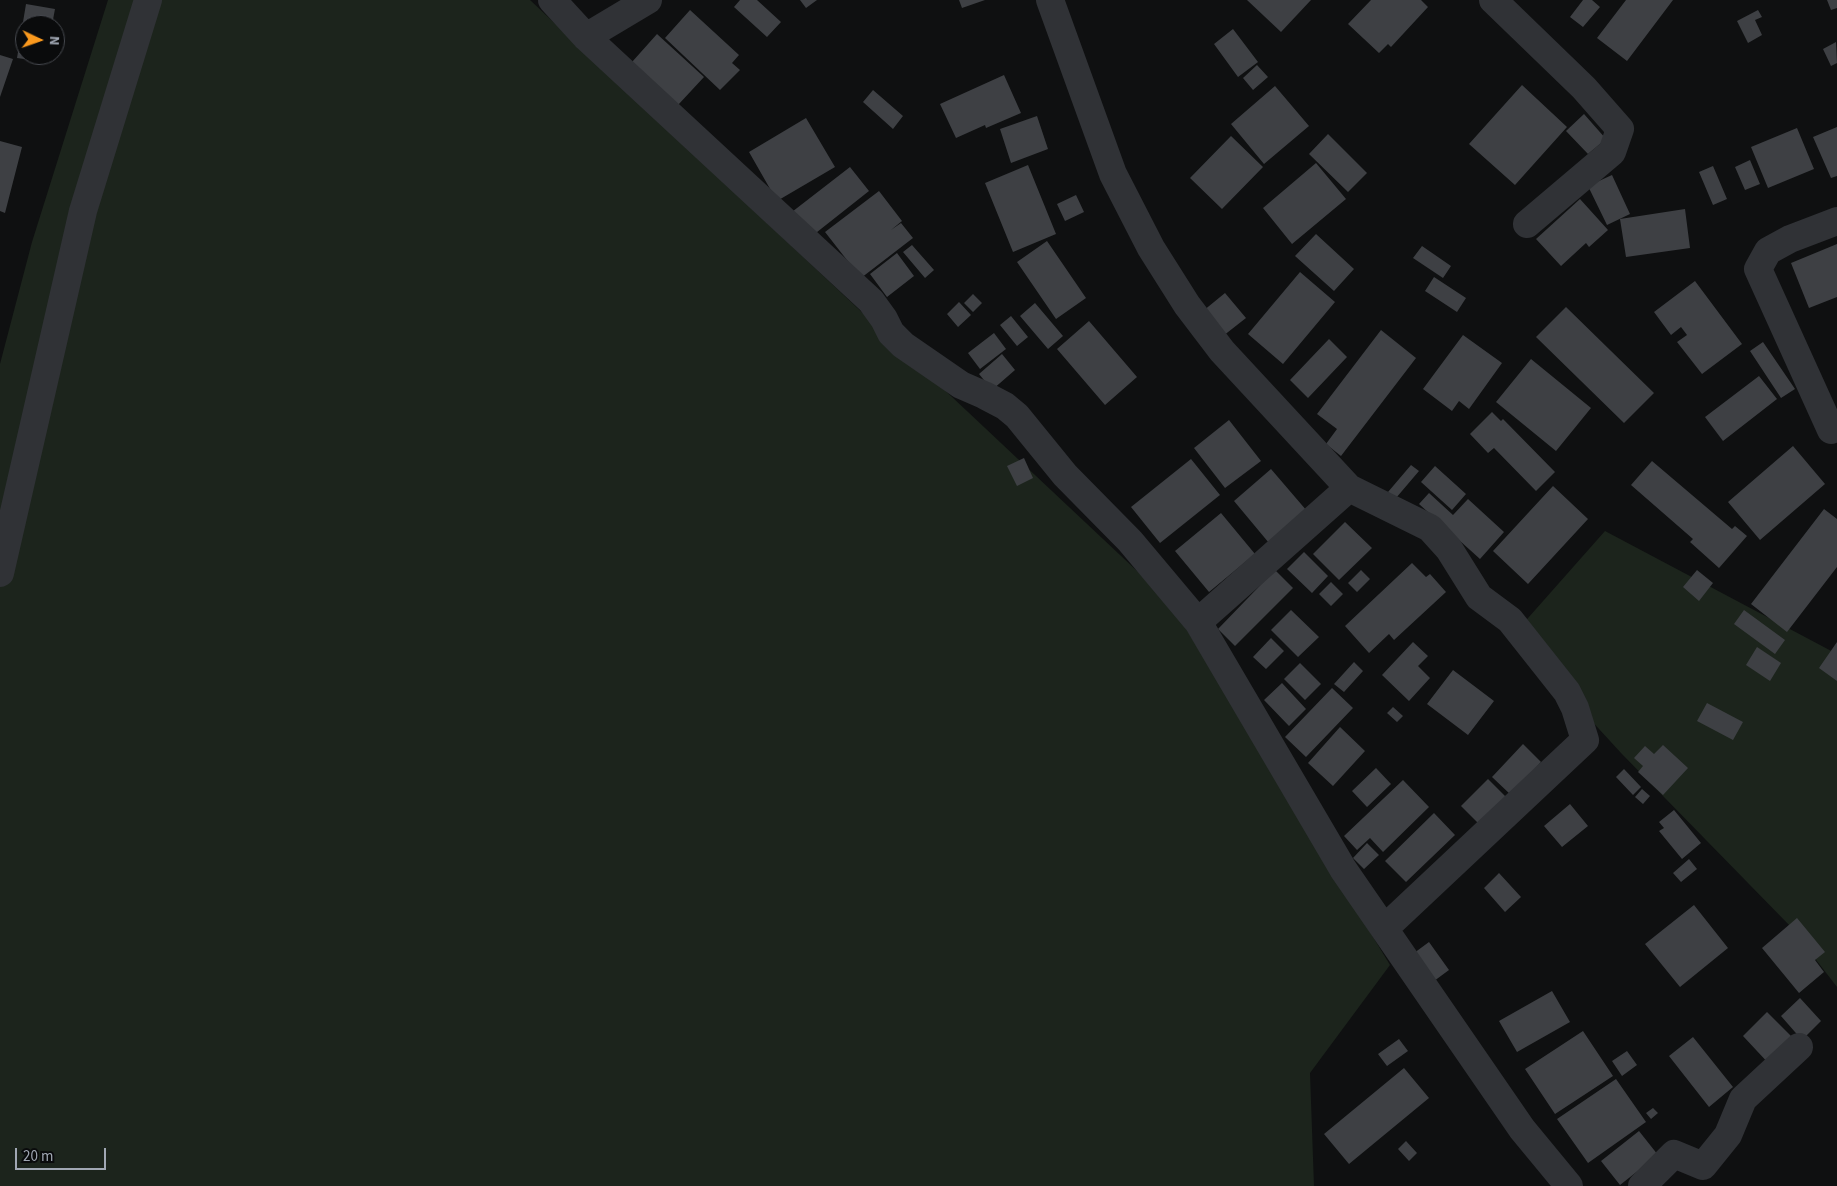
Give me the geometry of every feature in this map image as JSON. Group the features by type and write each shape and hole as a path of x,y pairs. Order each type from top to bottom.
{"street":[{"path":"1,562 83,211 148,0"},
{"path":"552,0 586,37 871,301 891,333 904,345 962,385 984,395 1017,416 1065,475 1130,541 1198,622 1343,869 1522,1129 1569,1186"},
{"path":"586,37 648,0"},
{"path":"1050,0 1113,174 1151,248 1187,306 1222,351 1349,488 1430,528 1448,549 1479,597 1510,620 1567,692 1576,708 1586,740 1385,928"},
{"path":"1493,0 1584,88 1620,129 1612,152 1527,224"},
{"path":"1831,430 1758,269 1768,251 1790,239 1837,221"},
{"path":"1198,622 1349,488"},
{"path":"1642,1186 1674,1154 1703,1166 1728,1135 1743,1099 1799,1046"}],"shaded area":[{"path":"108,0 530,0 1170,602 1390,965 1310,1073 1314,1186 0,1186 0,364 32,242"},
{"path":"1605,531 1837,654 1837,987 1790,926 1621,753 1513,635"}],"building":[{"path":"740,0 757,0 781,22 767,37 734,7"},
{"path":"800,0 817,0 806,8"},
{"path":"959,0 985,0 962,8"},
{"path":"1247,0 1311,0 1281,32"},
{"path":"1371,0 1421,0 1428,7 1391,47 1388,44 1379,53 1348,24"},
{"path":"1583,0 1592,0 1600,7 1583,27 1570,17"},
{"path":"1626,0 1673,0 1627,61 1597,38"},
{"path":"1827,0 1837,0 1837,8 1831,10"},
{"path":"26,4 55,9 54,15 24,15"},
{"path":"690,10 739,55 732,63 740,70 720,90 665,38"},
{"path":"1758,10 1762,17 1755,20 1762,35 1748,43 1737,21"},
{"path":"1233,29 1258,62 1238,77 1214,44"},
{"path":"657,34 704,77 678,105 632,62"},
{"path":"1836,42 1837,63 1831,66 1823,49"},
{"path":"0,55 13,59 0,97"},
{"path":"1257,65 1268,77 1253,90 1243,78"},
{"path":"1004,75 1021,113 986,128 985,125 956,138 940,104"},
{"path":"1522,85 1567,127 1515,185 1469,144"},
{"path":"1275,86 1309,126 1264,164 1231,124"},
{"path":"873,90 903,116 893,129 863,102"},
{"path":"1584,114 1606,139 1588,154 1566,131"},
{"path":"1037,116 1048,149 1011,163 1000,129"},
{"path":"806,118 835,167 777,201 749,152"},
{"path":"1837,127 1837,176 1831,178 1813,137"},
{"path":"1797,128 1814,169 1768,188 1751,147"},
{"path":"1328,134 1367,173 1348,192 1309,154"},
{"path":"1231,136 1263,167 1222,209 1190,178"},
{"path":"0,141 22,147 5,213 0,211"},
{"path":"1750,160 1760,184 1745,190 1735,167"},
{"path":"1316,163 1346,199 1292,244 1263,208"},
{"path":"1028,165 1056,234 1013,252 985,183"},
{"path":"1713,166 1727,199 1713,205 1699,172"},
{"path":"850,167 869,191 807,240 788,215"},
{"path":"1612,175 1630,214 1607,225 1588,186"},
{"path":"879,191 902,221 891,230 901,223 913,238 861,278 825,232"},
{"path":"1076,195 1084,212 1065,221 1057,204"},
{"path":"1580,199 1608,230 1589,247 1586,243 1561,266 1536,239"},
{"path":"1685,209 1690,248 1626,257 1620,219"},
{"path":"1316,234 1354,269 1334,291 1295,256"},
{"path":"1047,241 1086,298 1056,319 1017,262"},
{"path":"1837,244 1837,297 1809,308 1791,263"},
{"path":"912,245 934,270 925,278 903,252"},
{"path":"1422,246 1451,266 1443,278 1413,258"},
{"path":"897,253 914,276 887,297 870,274"},
{"path":"1300,272 1335,302 1283,364 1248,334"},
{"path":"1434,277 1466,298 1457,312 1425,291"},
{"path":"1695,281 1742,344 1702,374 1677,342 1687,335 1681,327 1671,335 1654,312"},
{"path":"1225,293 1246,318 1223,336 1203,311"},
{"path":"973,294 982,303 973,312 964,303"},
{"path":"959,302 971,315 958,327 947,314"},
{"path":"1035,303 1063,336 1048,349 1020,316"},
{"path":"1566,307 1654,393 1624,423 1536,337"},
{"path":"1011,316 1028,337 1017,346 1000,325"},
{"path":"1089,321 1137,377 1105,405 1057,349"},
{"path":"1381,330 1416,358 1341,456 1326,444 1337,429 1317,414"},
{"path":"994,333 1006,349 980,369 968,353"},
{"path":"1463,335 1502,363 1469,409 1459,401 1452,411 1423,389"},
{"path":"1329,339 1347,357 1308,398 1290,380"},
{"path":"1763,342 1795,389 1781,398 1750,351"},
{"path":"1002,354 1015,370 992,390 979,374"},
{"path":"1531,359 1591,408 1556,451 1496,402"},
{"path":"1759,376 1777,399 1723,441 1705,417"},
{"path":"1492,412 1501,421 1503,419 1555,472 1536,491 1494,448 1488,453 1470,434"},
{"path":"1229,420 1261,461 1225,488 1194,448"},
{"path":"1793,446 1825,484 1760,540 1728,502"},
{"path":"1024,458 1033,478 1017,486 1007,466"},
{"path":"1191,459 1220,495 1160,543 1131,507"},
{"path":"1652,461 1732,529 1735,526 1747,536 1719,568 1690,542 1693,539 1631,485"},
{"path":"1411,465 1419,471 1396,498 1388,492"},
{"path":"1435,466 1466,494 1452,510 1421,482"},
{"path":"1271,469 1307,511 1269,543 1234,501"},
{"path":"1553,486 1588,519 1528,584 1493,551"},
{"path":"1429,493 1453,515 1468,499 1504,532 1480,559 1419,504"},
{"path":"1824,509 1837,519 1837,567 1787,632 1751,604"},
{"path":"1221,513 1255,554 1209,592 1175,551"},
{"path":"1345,522 1372,548 1339,580 1313,554"},
{"path":"1304,552 1328,576 1312,593 1287,569"},
{"path":"1412,563 1426,577 1430,574 1446,592 1394,640 1389,634 1369,653 1345,626"},
{"path":"1275,570 1293,588 1235,646 1218,629"},
{"path":"1361,570 1370,579 1357,592 1348,583"},
{"path":"1697,570 1713,583 1699,601 1683,587"},
{"path":"1331,582 1343,594 1331,606 1319,594"},
{"path":"1291,610 1319,637 1298,657 1271,630"},
{"path":"1744,610 1785,640 1775,654 1734,624"},
{"path":"1271,638 1284,651 1266,669 1253,657"},
{"path":"1413,642 1428,656 1418,666 1430,678 1409,701 1382,675"},
{"path":"1837,642 1837,681 1819,668"},
{"path":"1757,647 1781,663 1770,681 1746,665"},
{"path":"1354,662 1363,671 1344,692 1334,684"},
{"path":"1300,663 1321,684 1305,700 1284,679"},
{"path":"1453,670 1494,701 1468,735 1427,704"},
{"path":"1282,683 1306,709 1289,726 1264,700"},
{"path":"1332,688 1353,708 1306,757 1285,737"},
{"path":"1707,703 1743,722 1733,740 1697,721"},
{"path":"1393,707 1403,716 1397,722 1387,713"},
{"path":"1340,727 1365,751 1333,786 1308,763"},
{"path":"1523,744 1541,762 1511,795 1492,777"},
{"path":"1663,745 1688,768 1663,795 1638,772 1643,766 1634,758 1645,746 1654,754"},
{"path":"1376,768 1391,784 1367,807 1352,791"},
{"path":"1624,769 1641,787 1633,795 1616,777"},
{"path":"1488,779 1506,797 1479,824 1461,806"},
{"path":"1403,780 1429,807 1383,852 1370,838 1357,850 1344,836"},
{"path":"1642,789 1650,796 1643,804 1635,797"},
{"path":"1570,804 1588,826 1562,847 1544,826"},
{"path":"1674,810 1701,843 1682,859 1659,831 1664,828 1659,822"},
{"path":"1434,813 1455,835 1406,882 1385,861"},
{"path":"1367,843 1379,855 1364,869 1353,858"},
{"path":"1689,859 1697,869 1681,882 1673,873"},
{"path":"1499,873 1521,897 1505,912 1484,888"},
{"path":"1694,905 1728,948 1680,987 1645,944"},
{"path":"1797,918 1825,952 1815,960 1824,972 1799,993 1762,948"},
{"path":"1429,942 1449,970 1430,984 1410,956"},
{"path":"1552,991 1570,1022 1517,1052 1499,1021"},
{"path":"1800,998 1821,1021 1802,1040 1781,1016"},
{"path":"1767,1012 1796,1041 1771,1066 1743,1036"},
{"path":"1583,1031 1613,1076 1555,1114 1525,1069"},
{"path":"1693,1037 1733,1087 1709,1107 1669,1056"},
{"path":"1399,1039 1408,1051 1387,1066 1378,1054"},
{"path":"1627,1051 1637,1065 1622,1076 1612,1061"},
{"path":"1404,1068 1429,1098 1349,1164 1324,1134"},
{"path":"1616,1079 1646,1122 1588,1163 1557,1119"},
{"path":"1653,1108 1658,1113 1651,1119 1646,1113"},
{"path":"1639,1131 1658,1155 1620,1185 1601,1161"},
{"path":"1406,1141 1417,1153 1409,1161 1398,1149"}]}
